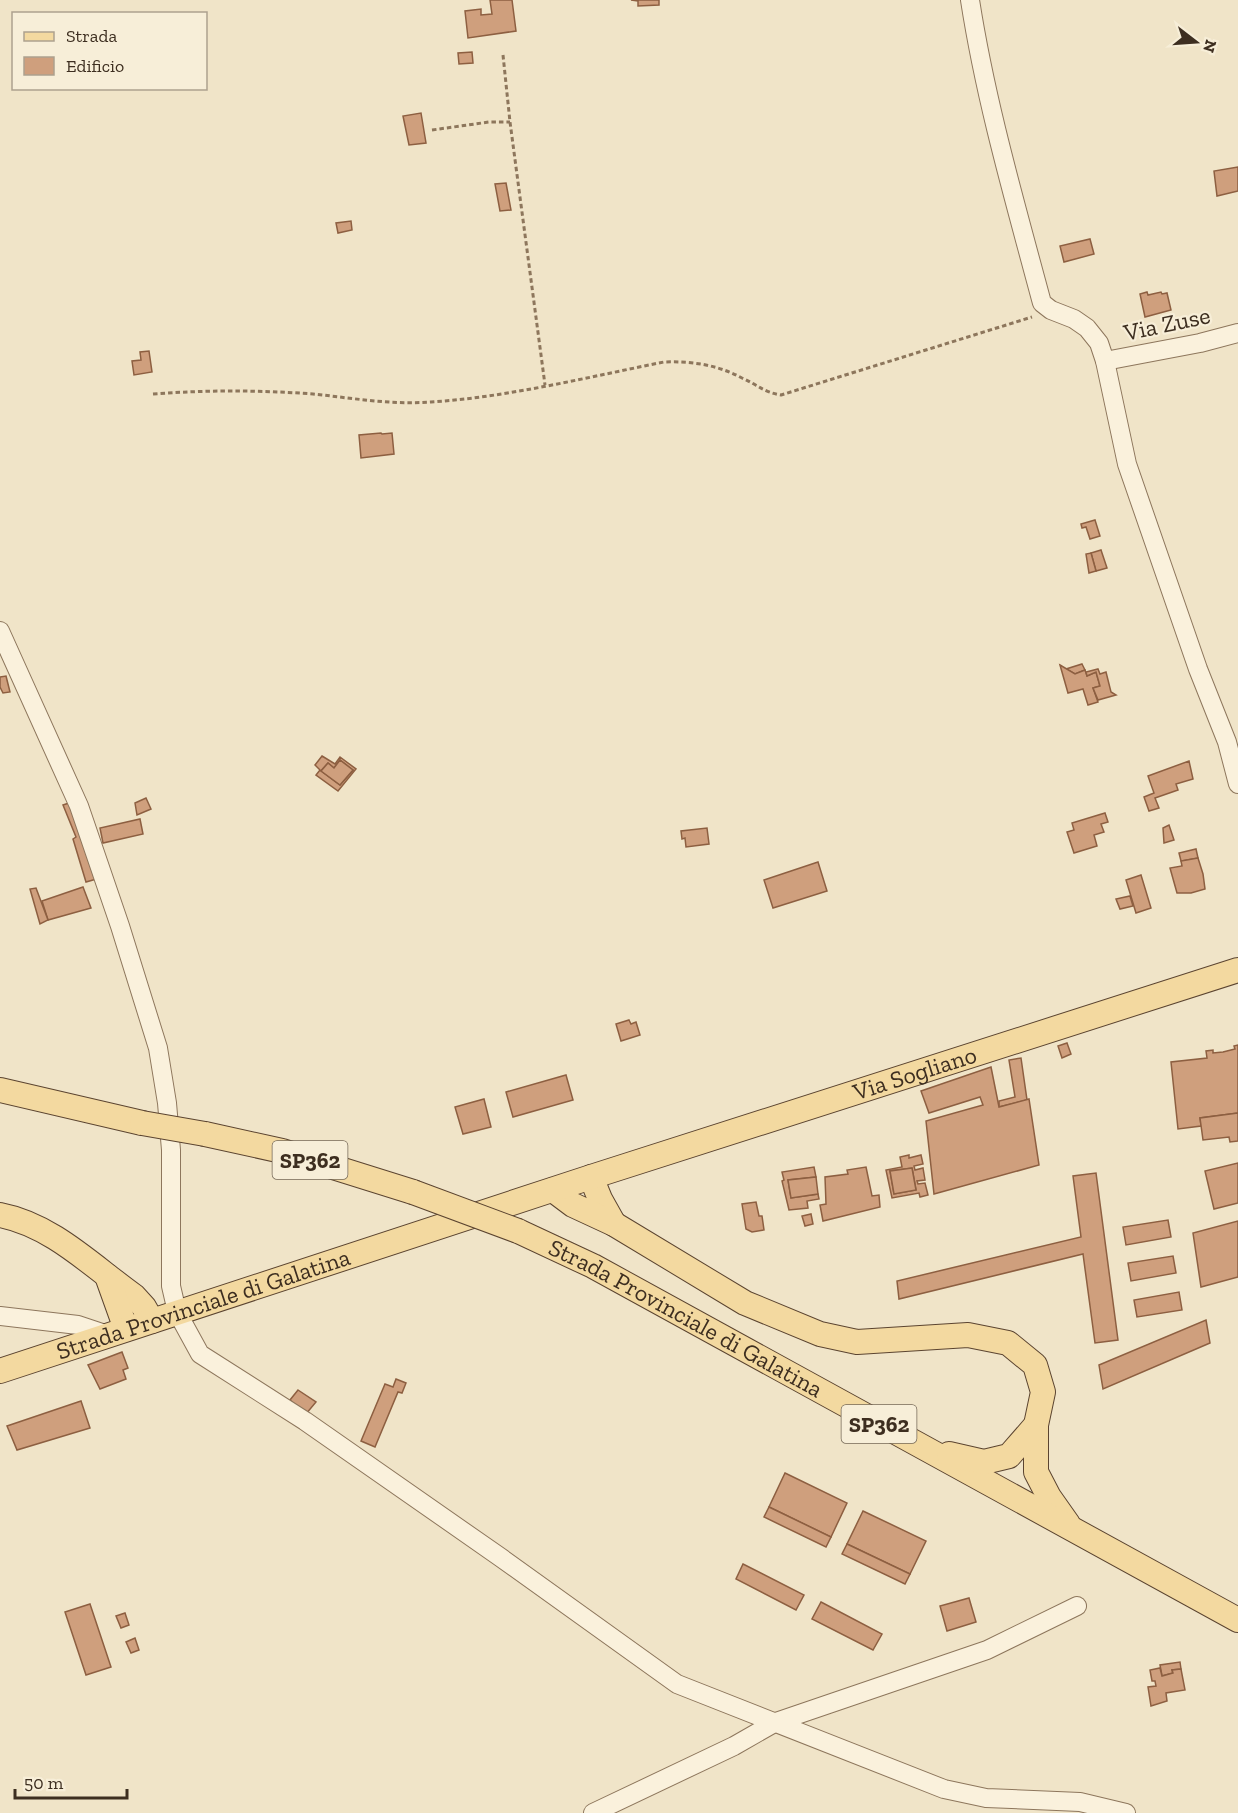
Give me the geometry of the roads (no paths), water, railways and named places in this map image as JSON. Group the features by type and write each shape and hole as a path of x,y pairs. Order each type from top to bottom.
{"main road":[{"name":"Via Sogliano","path":"591,1177 1238,970"},
{"name":"Strada Provinciale di Galatina","path":"0,1090 142,1123 282,1151 413,1192 518,1231 593,1266 1238,1620"},
{"name":"Strada Provinciale di Galatina","path":"0,1371 591,1177"},
{"path":"591,1177 614,1224"},
{"path":"552,1190 589,1214 614,1224 746,1303 820,1334 857,1342 968,1335 1008,1343 1035,1365 1043,1392 1036,1425 1036,1472 1049,1497 1072,1530"},
{"path":"0,1215 15,1218 48,1232 134,1296 152,1321"},
{"path":"107,1276 117,1332"},
{"path":"925,1449 984,1462 1009,1456 1036,1425"}],"street":[{"path":"970,0 979,61 1042,303 1087,328 1099,343 1127,464 1198,669 1227,742 1238,784"},
{"name":"Via Zuse","path":"1105,361 1200,343 1238,333"},
{"path":"0,631 79,806 158,1048 167,1102 171,1149 171,1286 177,1312 200,1354 305,1421 677,1684 944,1789 986,1798 1080,1802 1124,1813"},
{"path":"0,1316 117,1332"},
{"path":"593,1813 734,1746 776,1722 987,1650 1077,1606"}]}
